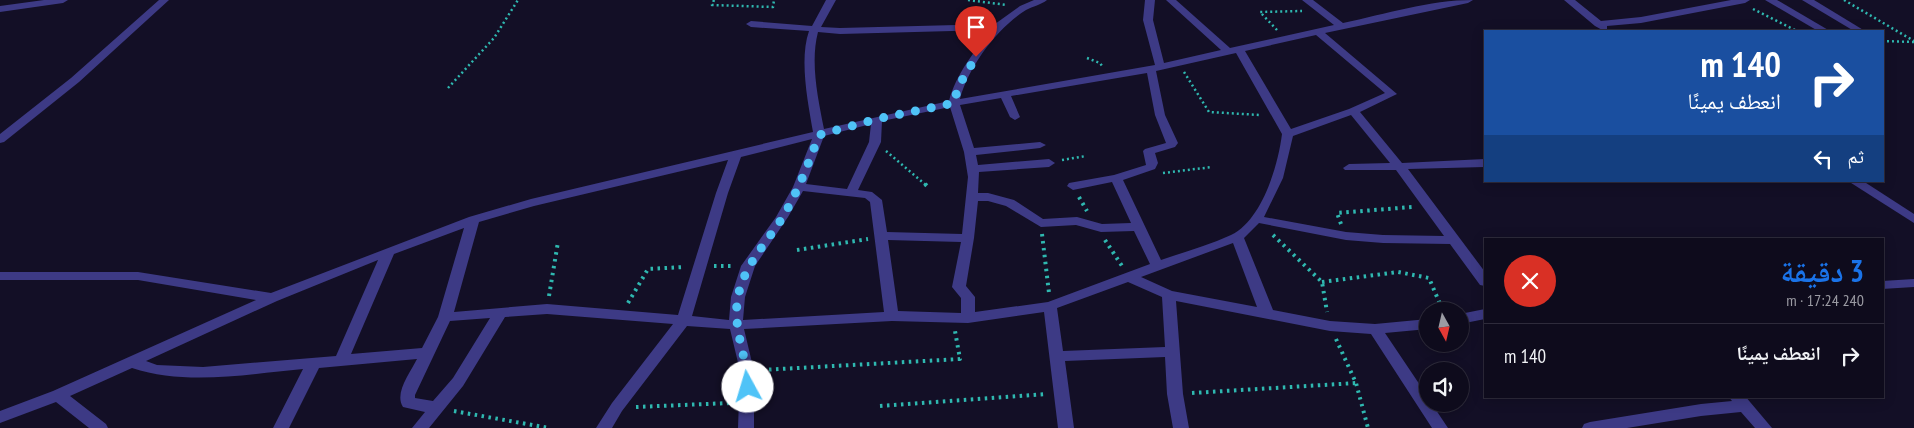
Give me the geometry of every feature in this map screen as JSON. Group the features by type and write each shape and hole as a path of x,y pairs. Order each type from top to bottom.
{"street":[{"path":"0,9 63,0"},
{"path":"0,140 74,80 164,0"},
{"path":"746,428 748,403 747,371 736,326 738,297 748,266 782,217 799,187 819,135 813,103 810,48 816,29 831,0"},
{"path":"968,318 968,297 959,287 968,238 974,170 954,103 958,87 966,72 997,27 1022,8 1042,0"},
{"path":"1073,186 1116,178 1151,167 1149,151 1168,146 1172,143 1160,116 1156,67 1148,20 1150,0"},
{"path":"445,316 547,309 736,326 892,316 968,318 1050,306 1237,237 1256,219 1271,193 1286,148 1288,134 1233,50 1171,0"},
{"path":"1307,0 1341,26"},
{"path":"0,417 58,395 272,298 472,220 531,202 736,155 877,119 954,103 1156,67 1468,0"},
{"path":"1569,0 1607,30"},
{"path":"1598,24 1641,20 1741,0"},
{"path":"1770,0 1823,30"},
{"path":"1807,0 1858,30"},
{"path":"751,24 816,29 884,30 997,27"},
{"path":"1288,134 1353,111 1392,94 1317,31"},
{"path":"1005,94 1015,117"},
{"path":"1353,111 1400,166 1484,281"},
{"path":"851,193 875,142 877,119"},
{"path":"970,152 1040,145"},
{"path":"604,428 617,407 684,320 722,193 736,155"},
{"path":"974,170 1049,163"},
{"path":"1349,168 1484,163"},
{"path":"1116,178 1157,266"},
{"path":"1856,182 1914,219"},
{"path":"799,187 868,195 876,200 892,316"},
{"path":"972,197 988,197 1010,203 1041,223 1077,221 1097,228 1138,226"},
{"path":"1256,219 1346,236 1393,240 1453,240"},
{"path":"438,408 408,403 407,395 445,316 472,220"},
{"path":"881,236 968,238"},
{"path":"1237,237 1267,314"},
{"path":"341,360 389,251"},
{"path":"0,276 138,276 272,298"},
{"path":"1129,277 1169,295 1330,326 1374,330 1419,325"},
{"path":"1884,285 1914,283"},
{"path":"1169,295 1175,394 1181,428"},
{"path":"1050,306 1066,428"},
{"path":"420,428 458,382 501,312"},
{"path":"1469,317 1484,314"},
{"path":"1374,330 1440,428"},
{"path":"132,362 156,370 203,372 428,352"},
{"path":"1056,356 1173,352"},
{"path":"281,428 314,362"},
{"path":"58,395 100,428"},
{"path":"1598,427 1702,410 1739,401 1764,428"}],"path":[{"path":"448,88 494,38 518,0"},
{"path":"714,0 712,5 773,8 774,0"},
{"path":"968,0 1022,8"},
{"path":"1741,0 1795,30"},
{"path":"1844,0 1914,42"},
{"path":"1287,39 1260,12 1297,10 1325,15"},
{"path":"1884,41 1914,42"},
{"path":"1178,62 1209,112 1278,116"},
{"path":"875,142 927,186"},
{"path":"1049,163 1086,156"},
{"path":"1073,186 1097,228 1129,277"},
{"path":"1346,236 1337,213 1428,206"},
{"path":"1256,219 1322,282 1330,326 1356,382 1368,428"},
{"path":"1041,223 1050,306"},
{"path":"797,250 881,236"},
{"path":"547,309 558,242"},
{"path":"620,315 648,270 700,266 748,266"},
{"path":"1322,282 1398,272 1429,278 1439,302"},
{"path":"747,371 960,358 952,318"},
{"path":"1175,394 1356,382"},
{"path":"880,406 1060,393"},
{"path":"617,407 748,403"},
{"path":"438,408 549,428"}],"route":[{"path":"748,387 747,371 736,326 738,297 748,266 782,217 799,187 819,135 877,119 954,103 958,87 976,57"}]}
